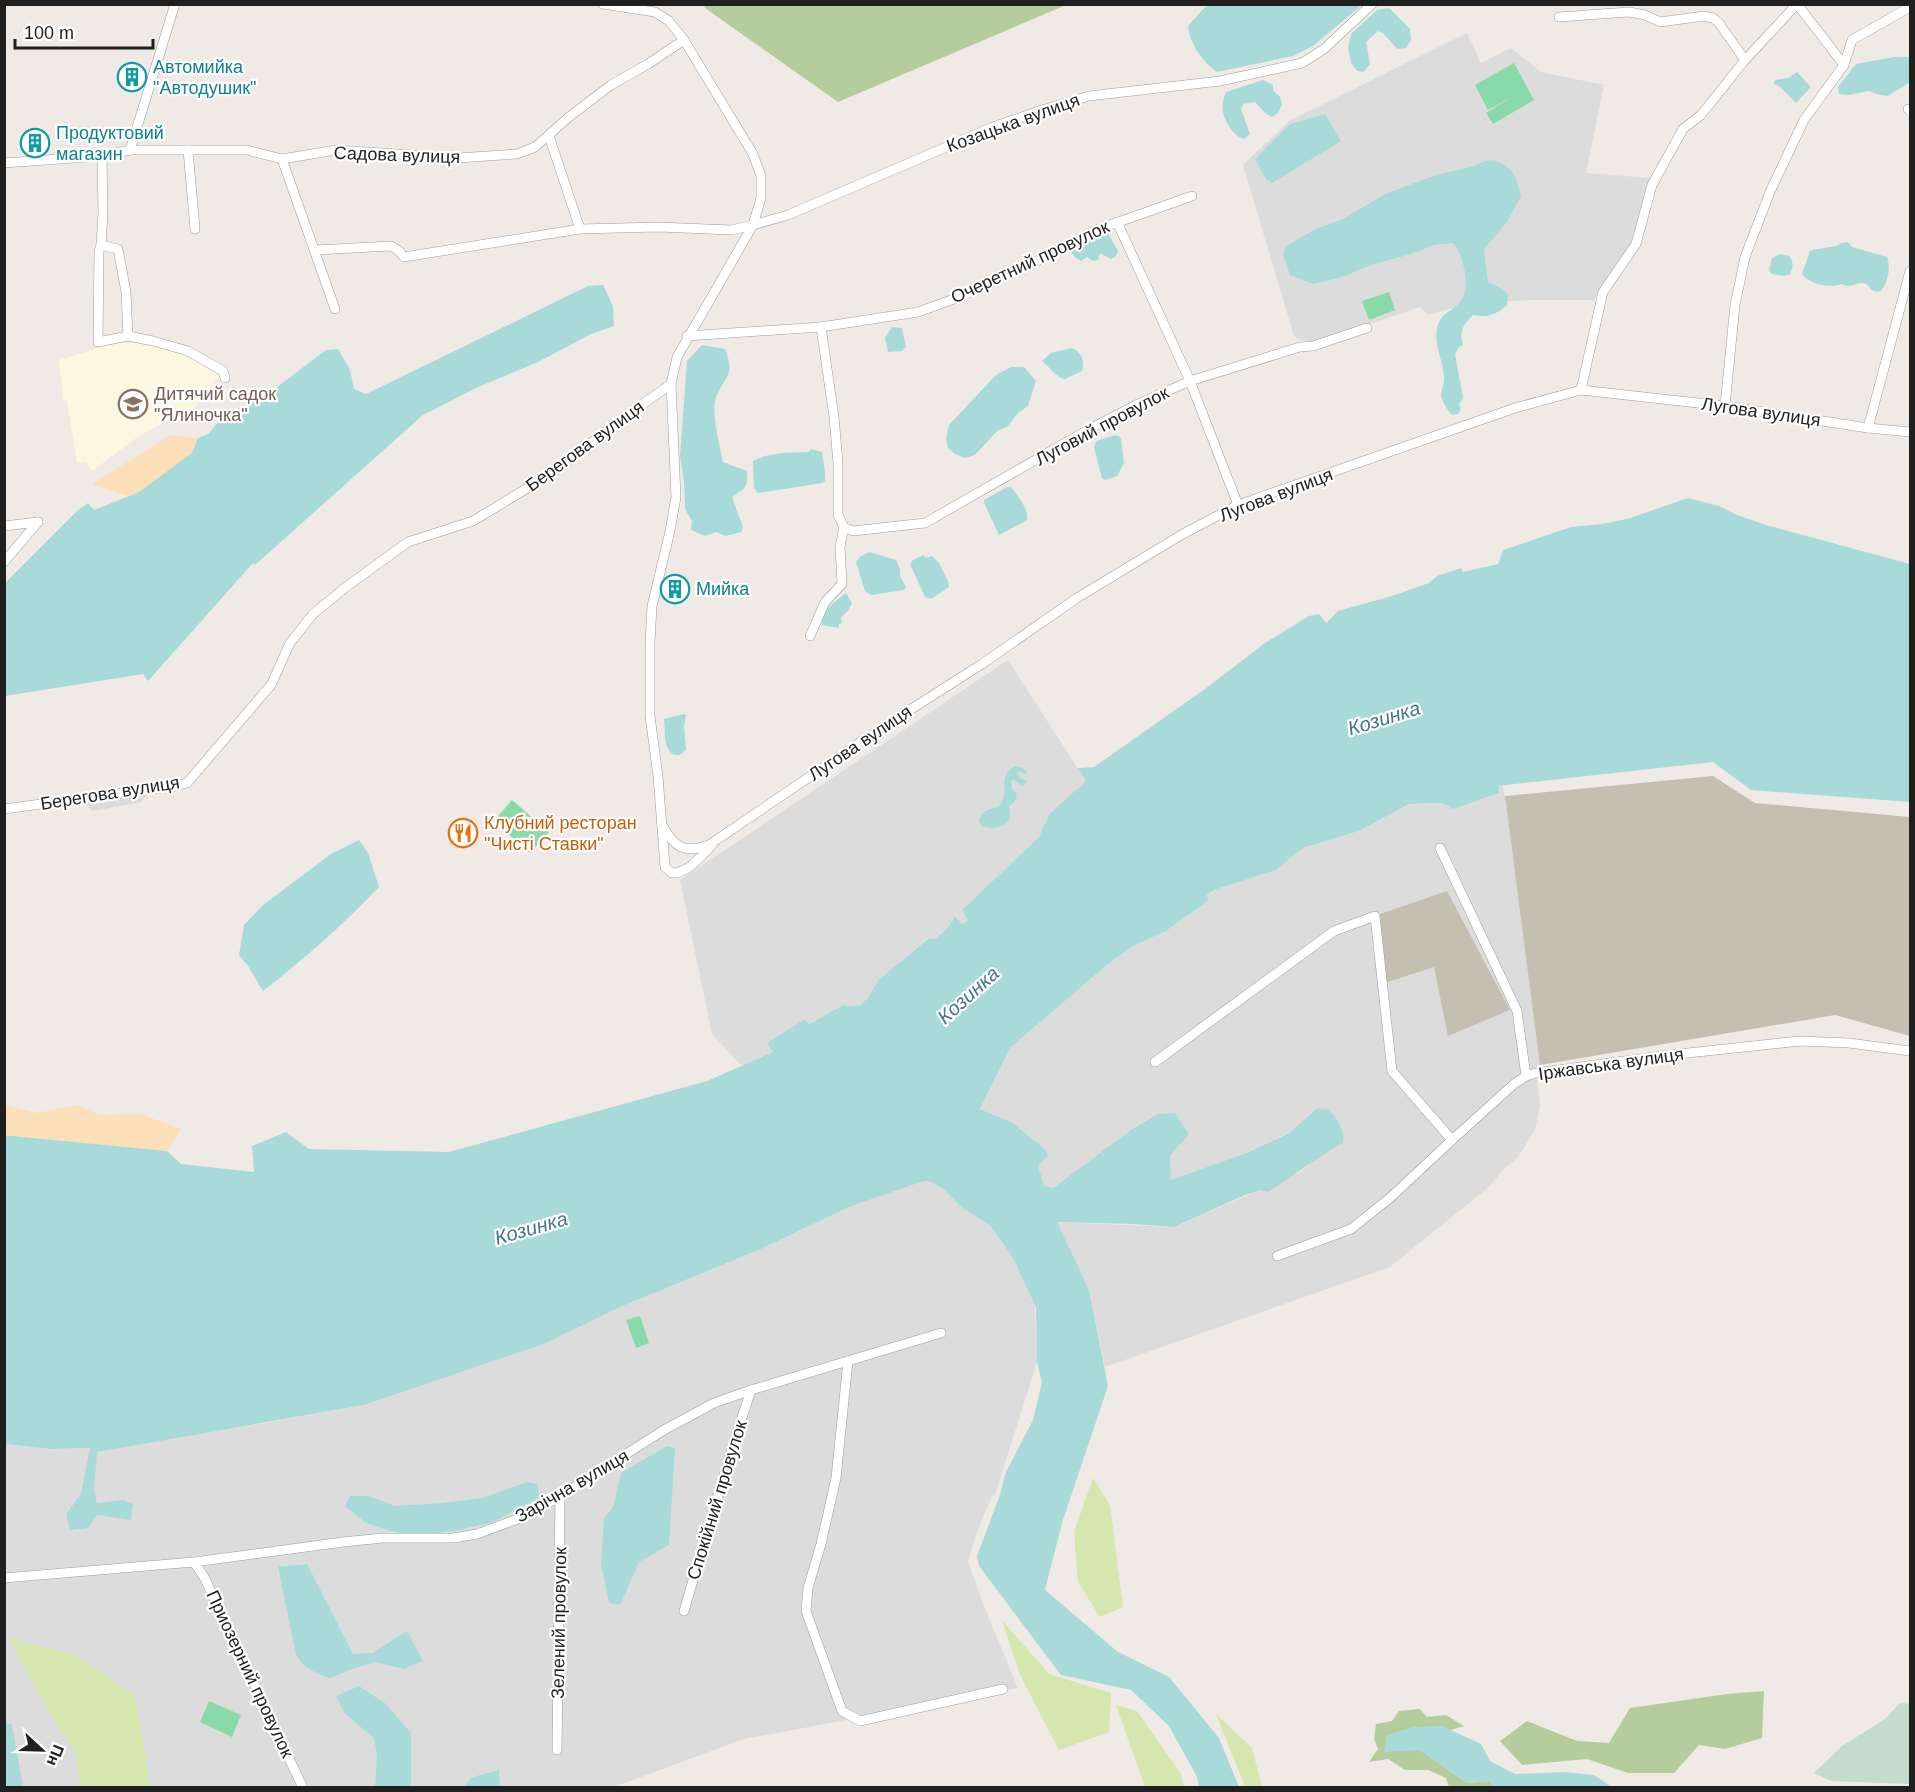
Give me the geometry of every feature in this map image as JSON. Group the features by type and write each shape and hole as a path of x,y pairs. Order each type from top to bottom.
{"street":[{"path":"130,150 175,4"},
{"path":"603,4 655,12 669,21 684,40 753,154 761,176 761,198 753,225 676,357 672,384 676,497 652,606 650,716 664,863 672,873 680,872 691,867 717,841"},
{"name":"Козацька вулиця","path":"315,250 391,246 404,257 580,229 658,227 732,230 788,215 993,127 1089,96 1220,81 1302,63 1324,49 1372,4"},
{"path":"1581,390 1603,292 1636,244 1652,185 1683,129 1701,115 1745,60 1797,4 1844,65"},
{"path":"1725,406 1735,305 1745,257 1770,192 1804,120 1844,65 1852,40 1911,7"},
{"path":"1558,17 1629,12 1645,15 1660,22 1704,16 1713,18 1745,60"},
{"name":"Садова вулиця","path":"4,163 102,156 130,150 247,150 282,159 336,150 458,158 517,154 535,147 569,117 611,86 684,40"},
{"path":"549,136 580,229"},
{"path":"188,150 195,229"},
{"path":"102,156 104,213 102,245 99,251 98,342 128,336 188,351 223,370 225,378"},
{"path":"282,159 336,309"},
{"name":"Очеретний провулок","path":"687,336 821,327 918,312 1016,272 1070,243 1117,222 1192,196"},
{"path":"1117,222 1190,381 1238,505"},
{"path":"102,245 118,249 126,292 128,336"},
{"path":"1868,428 1911,271"},
{"path":"810,636 825,602 842,584 840,547 844,527 838,515 835,428 821,327"},
{"name":"Луговий провулок","path":"844,527 853,531 925,523 1088,430 1190,381 1367,328"},
{"name":"Берегова вулиця","path":"4,808 187,783 271,685 290,643 313,614 408,542 472,521 554,472 619,421 672,384"},
{"name":"Лугова вулиця","path":"662,825 671,840 684,848 696,849 717,841 1077,598 1181,535 1238,505 1515,408 1581,390 1725,406 1868,428 1911,432"},
{"path":"4,526 38,522 4,562"},
{"path":"1440,848 1517,1011 1526,1076"},
{"path":"1155,1062 1334,931 1374,916 1392,1071 1452,1140"},
{"name":"Іржавська вулиця","path":"1277,1256 1351,1229 1391,1197 1526,1076 1669,1055 1800,1041 1849,1043 1911,1052"},
{"name":"Зарічна вулиця","path":"4,1578 194,1562 382,1538 453,1538 494,1529 523,1517 560,1496 664,1430 714,1403 941,1334"},
{"path":"848,1361 836,1478 808,1588 806,1611 842,1711 860,1721 1004,1689"},
{"name":"Спокійний провулок","path":"684,1611 751,1390"},
{"name":"Зелений провулок","path":"557,1750 560,1496"},
{"name":"Приозерний провулок","path":"194,1562 204,1577 303,1788"}],"shaded area":[{"path":"1467,33 1481,63 1511,48 1541,72 1604,85 1586,173 1651,178 1631,242 1594,300 1507,301 1449,309 1428,315 1420,307 1317,342 1297,339 1294,336 1243,165 1289,121"},
{"path":"1344,303 1350,323 1316,333 1310,313"},
{"name":"Дитячий садок \"Ялиночка\"","path":"115,343 146,343 182,353 220,376 195,407 139,436 92,471 86,462 77,463 67,401 63,400 59,360"},
{"path":"1008,660 1086,781 1049,814 1039,837 962,910 968,919 962,924 955,916 947,929 935,939 928,938 878,980 868,998 860,1005 843,1005 808,1024 805,1019 768,1043 773,1052 742,1066 712,1034 680,880"},
{"path":"1713,776 1755,803 1910,817 1910,1036 1835,1015 1540,1065 1505,796"},
{"path":"1497,786 1502,786 1505,796 1542,1077 1537,1078 1540,1106 1535,1130 1518,1157 1490,1186 1390,1267 1105,1367 1089,1290 1056,1222 1174,1227 1299,1173 1321,1155 1343,1143 1297,1128 1246,1153 1171,1180 1169,1156 1189,1134 1158,1114 1132,1129 1053,1188 1044,1187 1038,1165 1046,1150 1013,1123 980,1109 1010,1048 1108,964 1131,947 1166,931 1208,900 1206,896 1214,890 1276,870 1303,848 1359,831 1409,804 1442,803 1499,792"},
{"path":"148,794 141,802 93,811 84,803"},
{"path":"1447,891 1510,1010 1448,1036 1434,967 1385,983 1380,914"},
{"path":"929,1181 942,1188 962,1208 990,1225 1013,1258 1035,1307 1037,1362 995,1495 992,1496 976,1535 968,1562 1018,1688 744,1739 614,1787 5,1788 5,1444 50,1449 90,1448 254,1425 364,1405 544,1344 620,1307 761,1249 849,1207"}],"green space":[{"path":"704,4 1066,5 838,102 705,8"},
{"path":"1514,63 1534,100 1493,124 1486,113 1512,97 1488,110 1475,85"},
{"path":"1389,292 1395,310 1369,320 1362,301"},
{"path":"512,800 549,832 530,853 494,821"},
{"path":"640,1316 649,1343 636,1348 626,1320"},
{"path":"1093,1478 1110,1505 1123,1607 1100,1617 1078,1582 1074,1532"},
{"path":"1002,1620 1049,1674 1111,1693 1109,1732 1059,1750 1020,1675"},
{"path":"8,1638 76,1655 135,1696 151,1787 80,1787 76,1754 50,1714"},
{"path":"1764,1691 1762,1738 1725,1749 1699,1745 1674,1773 1628,1773 1587,1759 1522,1765 1500,1741 1527,1721 1577,1741 1609,1743 1630,1708"},
{"path":"209,1701 241,1715 232,1737 200,1722"},
{"path":"1900,1703 1910,1704 1909,1784 1831,1781 1814,1773 1842,1746 1885,1719"},
{"path":"1116,1705 1137,1711 1181,1774 1184,1787 1145,1787"},
{"path":"1420,1709 1427,1717 1446,1715 1464,1726 1450,1730 1442,1726 1420,1750 1467,1783 1489,1781 1495,1787 1449,1787 1446,1778 1428,1770 1405,1770 1388,1759 1369,1762 1378,1749 1374,1739 1376,1724 1392,1721 1399,1711"},
{"path":"1216,1714 1252,1748 1262,1787 1245,1787"}],"sand":[{"path":"171,435 198,438 193,453 139,492 127,496 92,484"},
{"path":"5,1105 37,1113 77,1105 99,1115 140,1114 181,1129 167,1151 5,1136"}],"water":[{"path":"1211,5 1362,5 1313,46 1293,56 1217,72 1198,52 1191,39 1188,26 1205,7"},
{"path":"1389,8 1410,29 1411,40 1406,48 1397,49 1383,33 1378,31 1366,42 1370,64 1364,72 1357,71 1351,63 1348,48 1351,34 1377,10"},
{"path":"1894,57 1910,57 1910,82 1888,96 1869,91 1848,95 1839,94 1838,87 1856,64"},
{"path":"1797,72 1810,88 1796,103 1774,84 1775,80 1788,78"},
{"path":"1263,80 1273,85 1273,90 1280,97 1282,104 1278,113 1272,117 1255,102 1243,104 1241,109 1250,134 1244,139 1240,138 1233,132 1226,120 1222,109 1224,97 1226,92"},
{"path":"1325,114 1341,141 1272,183 1266,179 1255,159 1290,124"},
{"path":"1494,160 1506,166 1514,174 1521,196 1507,222 1484,249 1488,282 1508,294 1507,305 1491,315 1473,315 1464,325 1461,336 1463,345 1455,354 1463,398 1459,404 1461,409 1458,414 1452,415 1442,400 1444,377 1436,336 1439,322 1459,303 1465,290 1463,264 1453,243 1434,245 1371,265 1342,277 1313,284 1290,275 1283,254 1285,248 1298,239 1316,229 1343,219 1385,194 1436,175"},
{"path":"1104,231 1108,233 1118,251 1116,256 1111,259 1100,253 1098,260 1093,261 1087,257 1081,261 1071,252 1072,248"},
{"path":"1848,242 1852,247 1887,257 1888,275 1881,291 1874,291 1864,283 1849,286 1820,285 1808,280 1802,274 1810,251"},
{"path":"1780,254 1789,256 1792,262 1790,274 1785,276 1772,274 1769,270 1772,258"},
{"path":"603,285 613,306 614,326 591,334 538,362 476,388 423,415 255,565 253,563 148,681 143,674 5,696 5,583 77,511 88,503 94,510 139,492 192,453 198,438 208,434 220,420 237,409 264,397 326,350 338,349 350,370 354,389 366,394 588,286"},
{"path":"892,327 902,328 906,347 902,351 888,352 885,338"},
{"path":"702,345 725,349 729,372 715,401 717,431 723,462 747,471 745,487 732,497 743,527 741,532 726,536 716,532 705,536 691,530 692,521 685,509 680,456 687,361"},
{"path":"1072,348 1080,355 1083,368 1082,371 1065,379 1055,374 1042,361 1051,353"},
{"path":"1011,367 1024,367 1036,381 1028,406 1018,413 1007,427 997,431 975,455 965,458 955,454 948,448 946,438 949,425 996,375"},
{"path":"1115,435 1121,439 1124,463 1117,476 1105,480 1102,478 1094,448 1096,441"},
{"path":"811,449 822,452 825,481 758,493 754,488 753,461 773,454 808,452"},
{"path":"1011,487 1022,503 1027,520 999,535 984,500"},
{"name":"Козинка","path":"1688,498 1719,506 1766,525 1910,564 1910,802 1751,790 1713,762 1498,786 1499,793 1453,809 1442,803 1409,804 1359,831 1303,848 1276,870 1214,890 1206,896 1209,900 1166,931 1131,947 1010,1048 980,1109 1013,1123 1046,1150 1048,1156 1038,1165 1044,1186 1053,1188 1132,1129 1158,1114 1175,1113 1189,1134 1170,1156 1171,1180 1246,1153 1289,1133 1318,1108 1330,1112 1337,1119 1341,1128 1343,1143 1268,1192 1261,1190 1245,1195 1174,1227 1057,1222 1089,1290 1108,1386 1062,1523 1045,1590 1118,1652 1169,1677 1219,1738 1239,1787 1199,1787 1197,1777 1169,1726 1131,1690 1061,1675 979,1566 977,1556 1000,1495 1005,1474 1033,1420 1042,1382 1037,1362 1036,1308 1013,1258 990,1225 962,1208 942,1188 929,1181 849,1207 761,1249 620,1307 544,1344 364,1405 97,1452 94,1489 97,1503 123,1500 133,1504 131,1520 97,1515 88,1528 70,1530 66,1514 81,1494 90,1448 50,1449 5,1444 5,1136 167,1151 181,1164 254,1172 252,1146 286,1132 309,1149 449,1152 707,1081 773,1052 767,1043 805,1019 809,1024 843,1005 860,1005 868,998 878,980 929,938 935,939 947,929 955,916 962,924 968,920 962,910 1039,837 1049,814 1086,781 1078,768 1094,767 1205,689 1265,643 1309,616 1319,614 1326,623 1338,611 1429,583 1437,576 1461,568 1463,572 1498,564 1503,550 1571,527 1627,519"},
{"path":"870,552 896,560 900,576 906,587 904,590 871,595 865,591 856,562 861,556"},
{"path":"924,555 926,558 932,556 939,563 949,587 931,599 925,597 910,564"},
{"path":"846,593 852,603 841,617 842,623 839,624 839,628 822,625 827,610"},
{"path":"686,715 684,726 686,750 680,755 674,755 666,744 664,719"},
{"path":"1016,766 1028,773 1020,771 1018,773 1019,778 1027,781 1024,785 1014,779 1011,781 1012,789 1017,794 1015,801 1009,806 1009,821 996,828 982,826 979,822 981,816 1001,804 1005,776"},
{"path":"359,840 368,853 379,887 323,941 263,991 239,955 244,925 263,905 331,854"},
{"path":"667,1446 675,1448 669,1545 639,1562 620,1605 609,1603 601,1564 604,1518 613,1507 621,1473"},
{"path":"527,1482 537,1484 540,1497 493,1522 454,1531 410,1537 366,1523 345,1506 350,1496 369,1496 395,1506 482,1498"},
{"path":"307,1564 353,1654 373,1653 407,1631 423,1661 404,1669 375,1662 330,1678 306,1667 296,1655 278,1567"},
{"path":"359,1686 386,1704 411,1733 411,1787 375,1787 377,1754 374,1738 345,1714 336,1696"},
{"path":"5,1723 12,1724 23,1787 5,1787"},
{"path":"1442,1726 1481,1744 1490,1761 1515,1774 1563,1772 1594,1775 1612,1787 1495,1787 1489,1781 1467,1783 1420,1750 1384,1752 1387,1735 1414,1727"},
{"path":"499,1770 500,1787 463,1787 473,1777"}],"place":[{"name":"Автомийка \"Автодушик\"","path":"132,77"},
{"name":"Продуктовий магазин","path":"35,143"},
{"name":"Дитячий садок \"Ялиночка\"","path":"133,404"},
{"name":"Мийка","path":"675,589"},
{"name":"Клубний ресторан \"Чисті Ставки\"","path":"463,833"}]}
